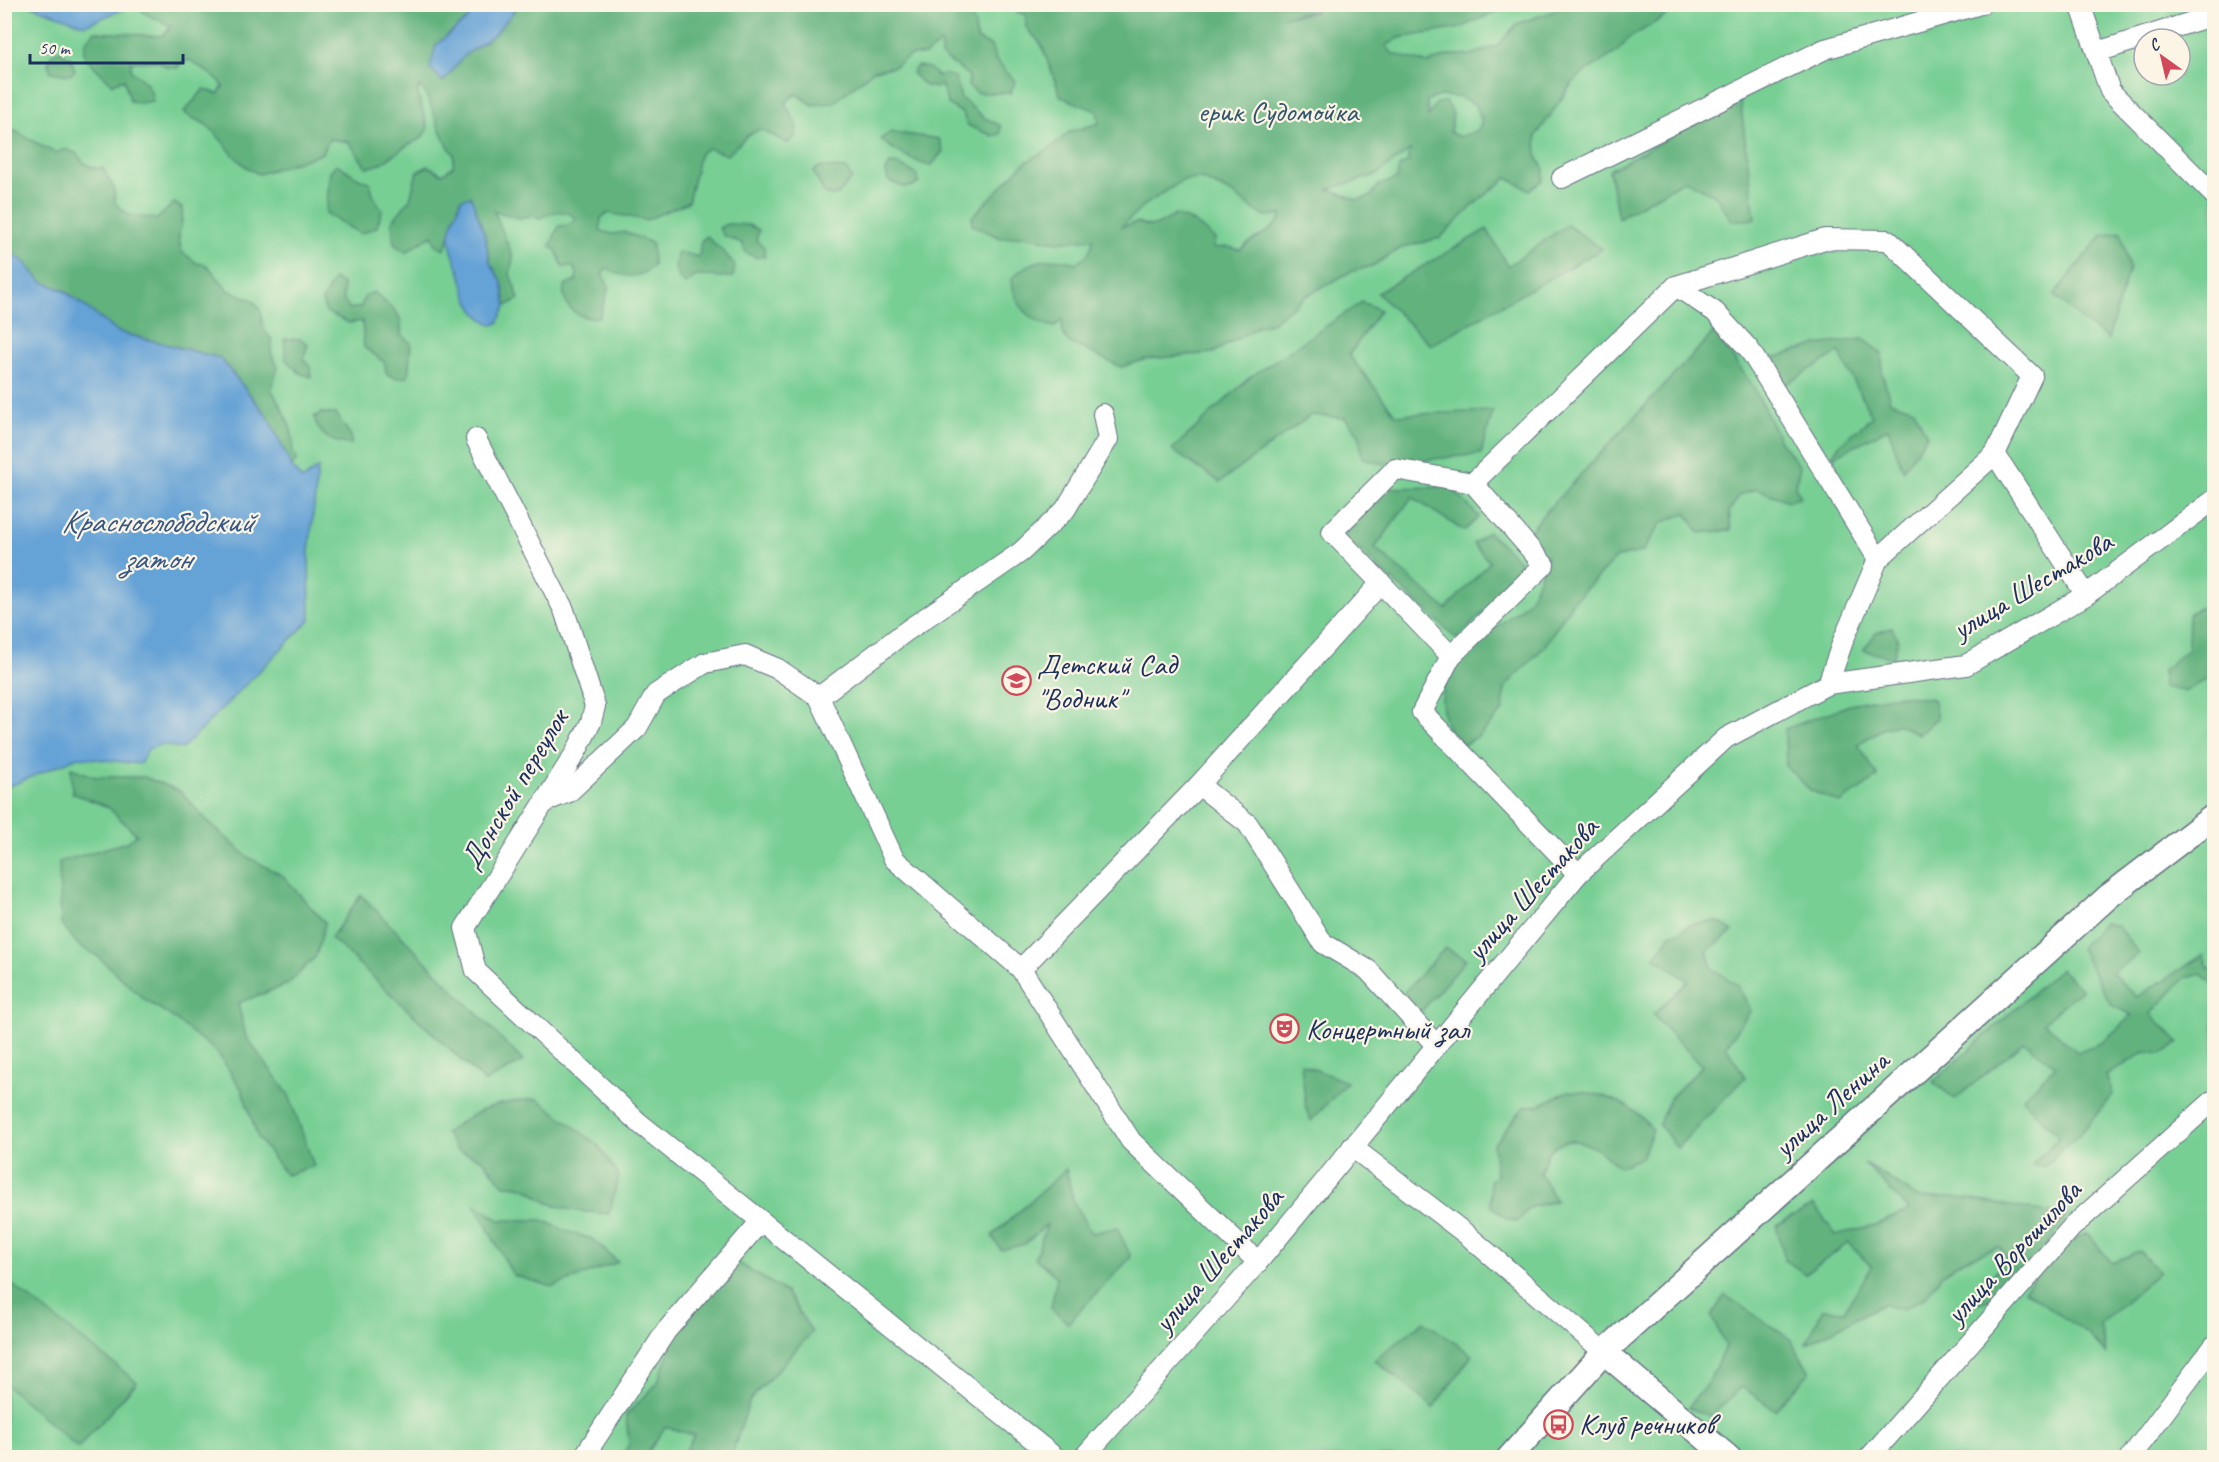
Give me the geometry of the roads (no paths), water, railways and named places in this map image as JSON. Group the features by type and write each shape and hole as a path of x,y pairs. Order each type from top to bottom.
{"street":[{"path":"1562,178 1825,49 1981,4"},
{"path":"2080,4 2110,91 2214,195"},
{"path":"2097,52 2214,15"},
{"path":"1473,483 1676,286 1825,239 1888,240 2032,376 1995,454 1878,559 1843,641 1828,684"},
{"path":"1676,286 1715,312 1749,349 1878,559"},
{"path":"819,697 905,632 1021,552 1065,510 1108,439 1103,414"},
{"name":"Донской переулок","path":"476,439 564,610 595,706 591,722 576,752 465,928 476,971 638,1122 761,1221"},
{"path":"1995,454 2085,595"},
{"path":"1451,656 1332,532 1395,469 1473,483 1544,565 1451,656 1422,712 1578,874"},
{"name":"улица Шестакова","path":"1083,1458 1258,1262 1578,874 1726,738 1828,684 1966,664 2085,595 2214,500"},
{"path":"1021,969 1199,785 1381,583"},
{"path":"544,802 569,792 637,728 656,694 705,663 745,655 778,669 819,697 894,859 1021,969 1131,1141 1258,1262"},
{"path":"1199,785 1248,824 1323,943 1368,970 1436,1045"},
{"name":"улица Ленина","path":"1509,1458 1604,1352 2109,896 2214,816"},
{"name":"улица Ворошилова","path":"1869,1458 2072,1227 2214,1100"},
{"path":"1352,1147 1466,1234 1729,1458"},
{"path":"583,1458 666,1331 761,1221 1056,1458"},
{"path":"2130,1458 2214,1346"}],"water":[{"path":"120,4 124,9 85,25 29,5"},
{"path":"477,5 519,5 495,34 464,56 443,82 430,68 436,45 471,16"},
{"path":"471,196 485,236 490,263 502,282 506,306 498,323 493,325 479,316 471,305 451,246 451,230 461,199"},
{"name":"Краснослободский затон","path":"5,249 22,260 41,281 65,291 118,332 220,358 268,417 292,467 302,480 318,468 309,552 310,620 182,749 162,744 148,749 140,764 78,757 5,788"}],"place":[{"name":"Детский Сад \"Водник\"","path":"1016,681"},
{"name":"Концертный зал","path":"1285,1029"},
{"name":"Клуб речников","path":"1558,1424"}],"park label":[{"name":"ерик Судомойка","path":"1278,111"}]}
